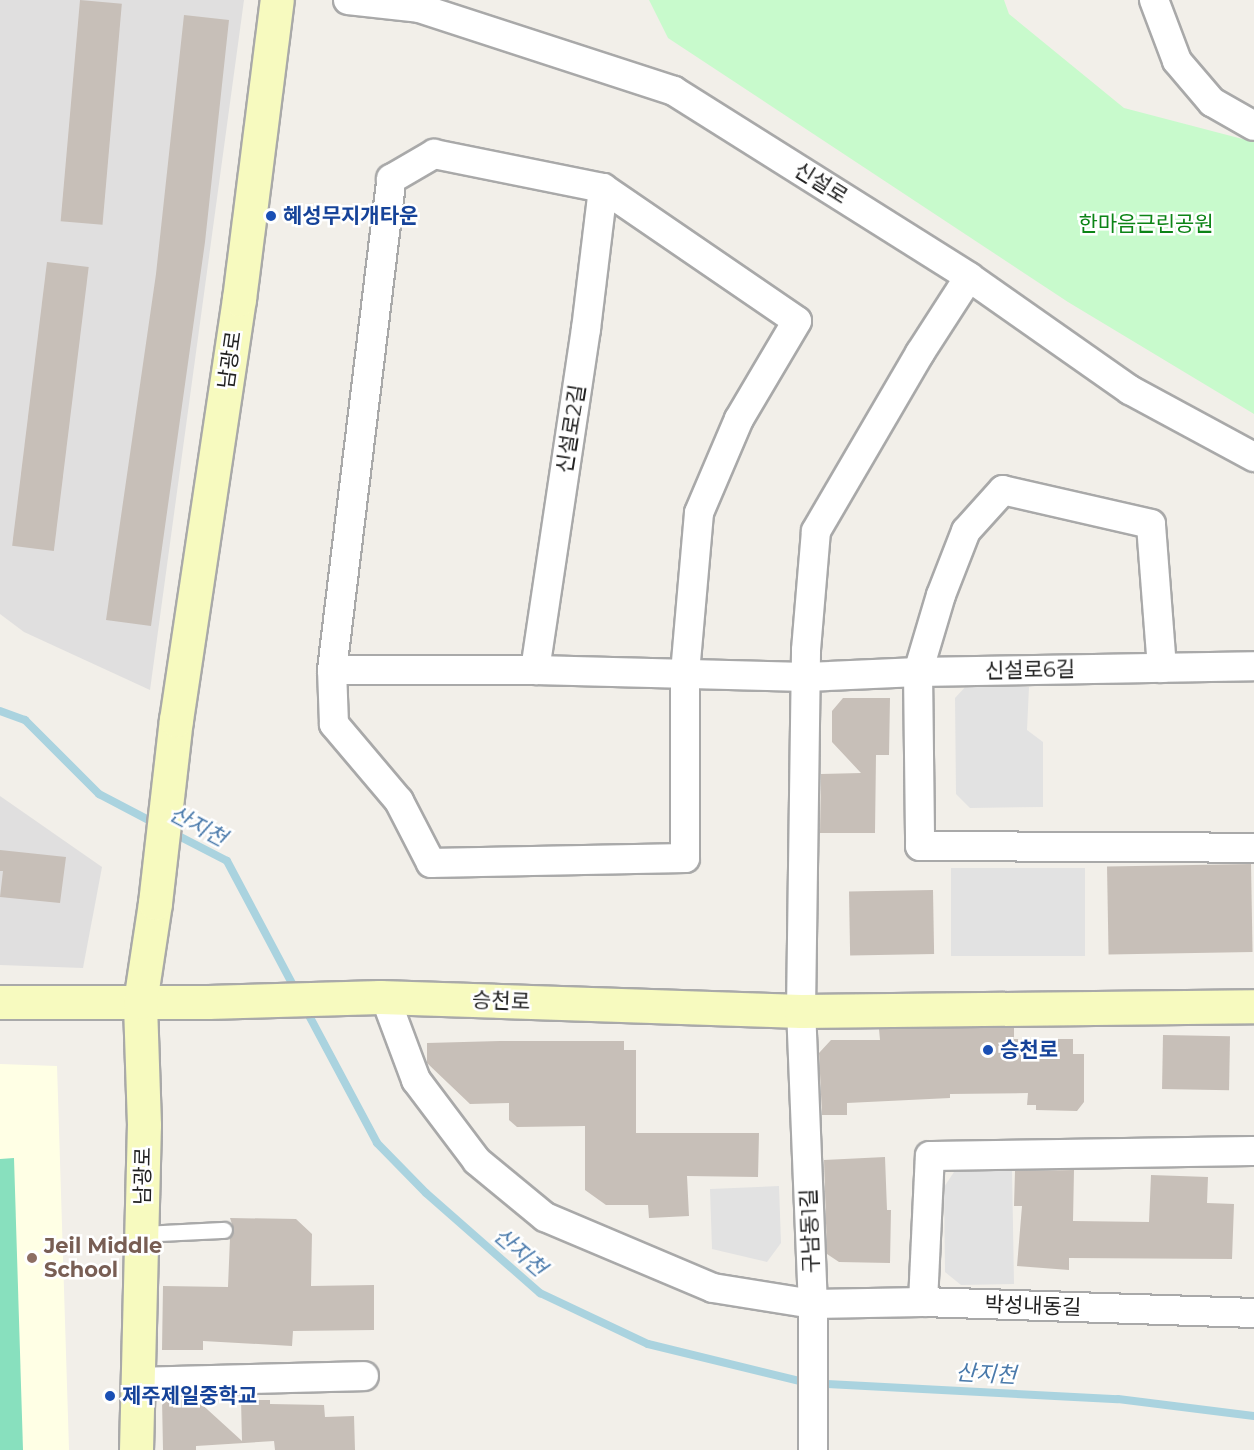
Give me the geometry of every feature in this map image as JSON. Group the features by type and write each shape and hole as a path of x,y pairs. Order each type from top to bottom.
{"main road":[{"name":"남광로","path":"136,1450 144,1125 140,1002 155,903 176,720 218,449 277,0"},
{"name":"승천로","path":"0,1002 208,1002 382,997 801,1011 1254,1006"}],"street":[{"name":"신설로","path":"348,0 419,8 674,91 969,277 1130,390 1254,457"},
{"path":"1154,0 1177,61 1212,102 1254,126"},
{"path":"434,154 603,188 797,321 739,419 699,513 685,674 685,858 431,863 399,801 334,724 332,670 391,179 434,154"},
{"name":"신설로2길","path":"535,670 586,329 603,188"},
{"name":"구남동1길","path":"813,1450 813,1305 801,1011 806,677 816,531 920,353 969,277"},
{"path":"1162,668 1151,524 1003,490 966,531 941,596 918,672 920,846 1254,849"},
{"name":"신설로6길","path":"806,677 918,672 1254,666"},
{"path":"332,670 535,670 806,677"},
{"name":"박성내동길","path":"382,997 416,1080 477,1161 545,1217 713,1288 813,1305 923,1302 1254,1313"},
{"path":"923,1302 930,1156 1254,1151"},
{"path":"138,1382 364,1376"}],"lane":[{"path":"141,1234 224,1230"}],"shaded area":[{"path":"0,0 244,0 150,690 24,632 0,614"},
{"path":"967,685 1029,687 1027,730 1043,742 1043,807 970,808 956,794 955,698"},
{"path":"0,796 102,867 83,968 0,965"},
{"path":"951,868 1085,868 1085,956 951,956"},
{"name":"Jeil Middle School","path":"0,1064 57,1066 69,1450 0,1450"},
{"path":"1012,1168 1014,1284 961,1285 945,1272 944,1187 956,1169"},
{"path":"779,1186 781,1243 767,1262 712,1249 710,1189"}],"green space":[{"name":"한마음근린공원","path":"649,0 1004,0 1009,14 1124,108 1254,142 1254,414 1068,302 668,38"},
{"path":"14,1158 23,1450 0,1450 0,1159"}],"building":[{"path":"80,0 122,4 102,225 61,221"},
{"path":"184,15 229,20 205,242 151,626 106,620 156,274"},
{"path":"47,262 89,267 54,551 12,546"},
{"path":"843,698 890,698 889,755 876,755 875,833 820,833 821,774 861,773 832,742 832,711"},
{"path":"0,850 66,857 60,903 0,897 3,871 0,871"},
{"path":"1251,864 1253,952 1109,954 1107,867"},
{"path":"933,890 934,954 850,955 849,891"},
{"path":"1014,1027 1014,1039 1073,1039 1073,1054 1084,1054 1084,1102 1077,1111 1036,1110 1036,1105 1027,1105 1028,1093 950,1094 950,1098 847,1103 847,1115 822,1115 819,1053 831,1040 880,1040 879,1029"},
{"path":"1163,1035 1230,1036 1229,1090 1162,1089"},
{"path":"624,1041 624,1050 636,1050 636,1133 759,1133 758,1177 687,1176 689,1216 649,1218 648,1205 606,1205 585,1190 585,1126 517,1127 509,1120 509,1103 470,1104 427,1063 427,1043"},
{"path":"885,1157 887,1210 891,1210 890,1263 839,1262 827,1254 824,1160"},
{"path":"1074,1170 1073,1221 1149,1222 1151,1175 1208,1177 1207,1203 1234,1204 1232,1259 1069,1258 1069,1270 1017,1266 1022,1206 1014,1206 1015,1171"},
{"path":"230,1218 296,1219 312,1234 311,1286 374,1285 374,1330 293,1331 292,1346 203,1341 203,1350 162,1350 163,1286 228,1287 230,1238 234,1230"},
{"path":"162,1399 197,1400 242,1441 241,1400 270,1400 270,1404 324,1405 325,1417 354,1416 355,1450 275,1450 274,1441 196,1446 196,1450 163,1450"}],"waterway":[{"name":"산지천","path":"0,711 25,720 99,794 158,825"},
{"name":"산지천","path":"169,831 227,861 296,991"},
{"name":"산지천","path":"305,1008 377,1143 426,1193 540,1293 648,1344 808,1383 1118,1399 1254,1416"}],"place":[{"name":"혜성무지개타운","path":"271,216"},
{"name":"승천로","path":"988,1050"},
{"name":"Jeil Middle School","path":"32,1258"},
{"name":"제주제일중학교","path":"110,1396"}]}
